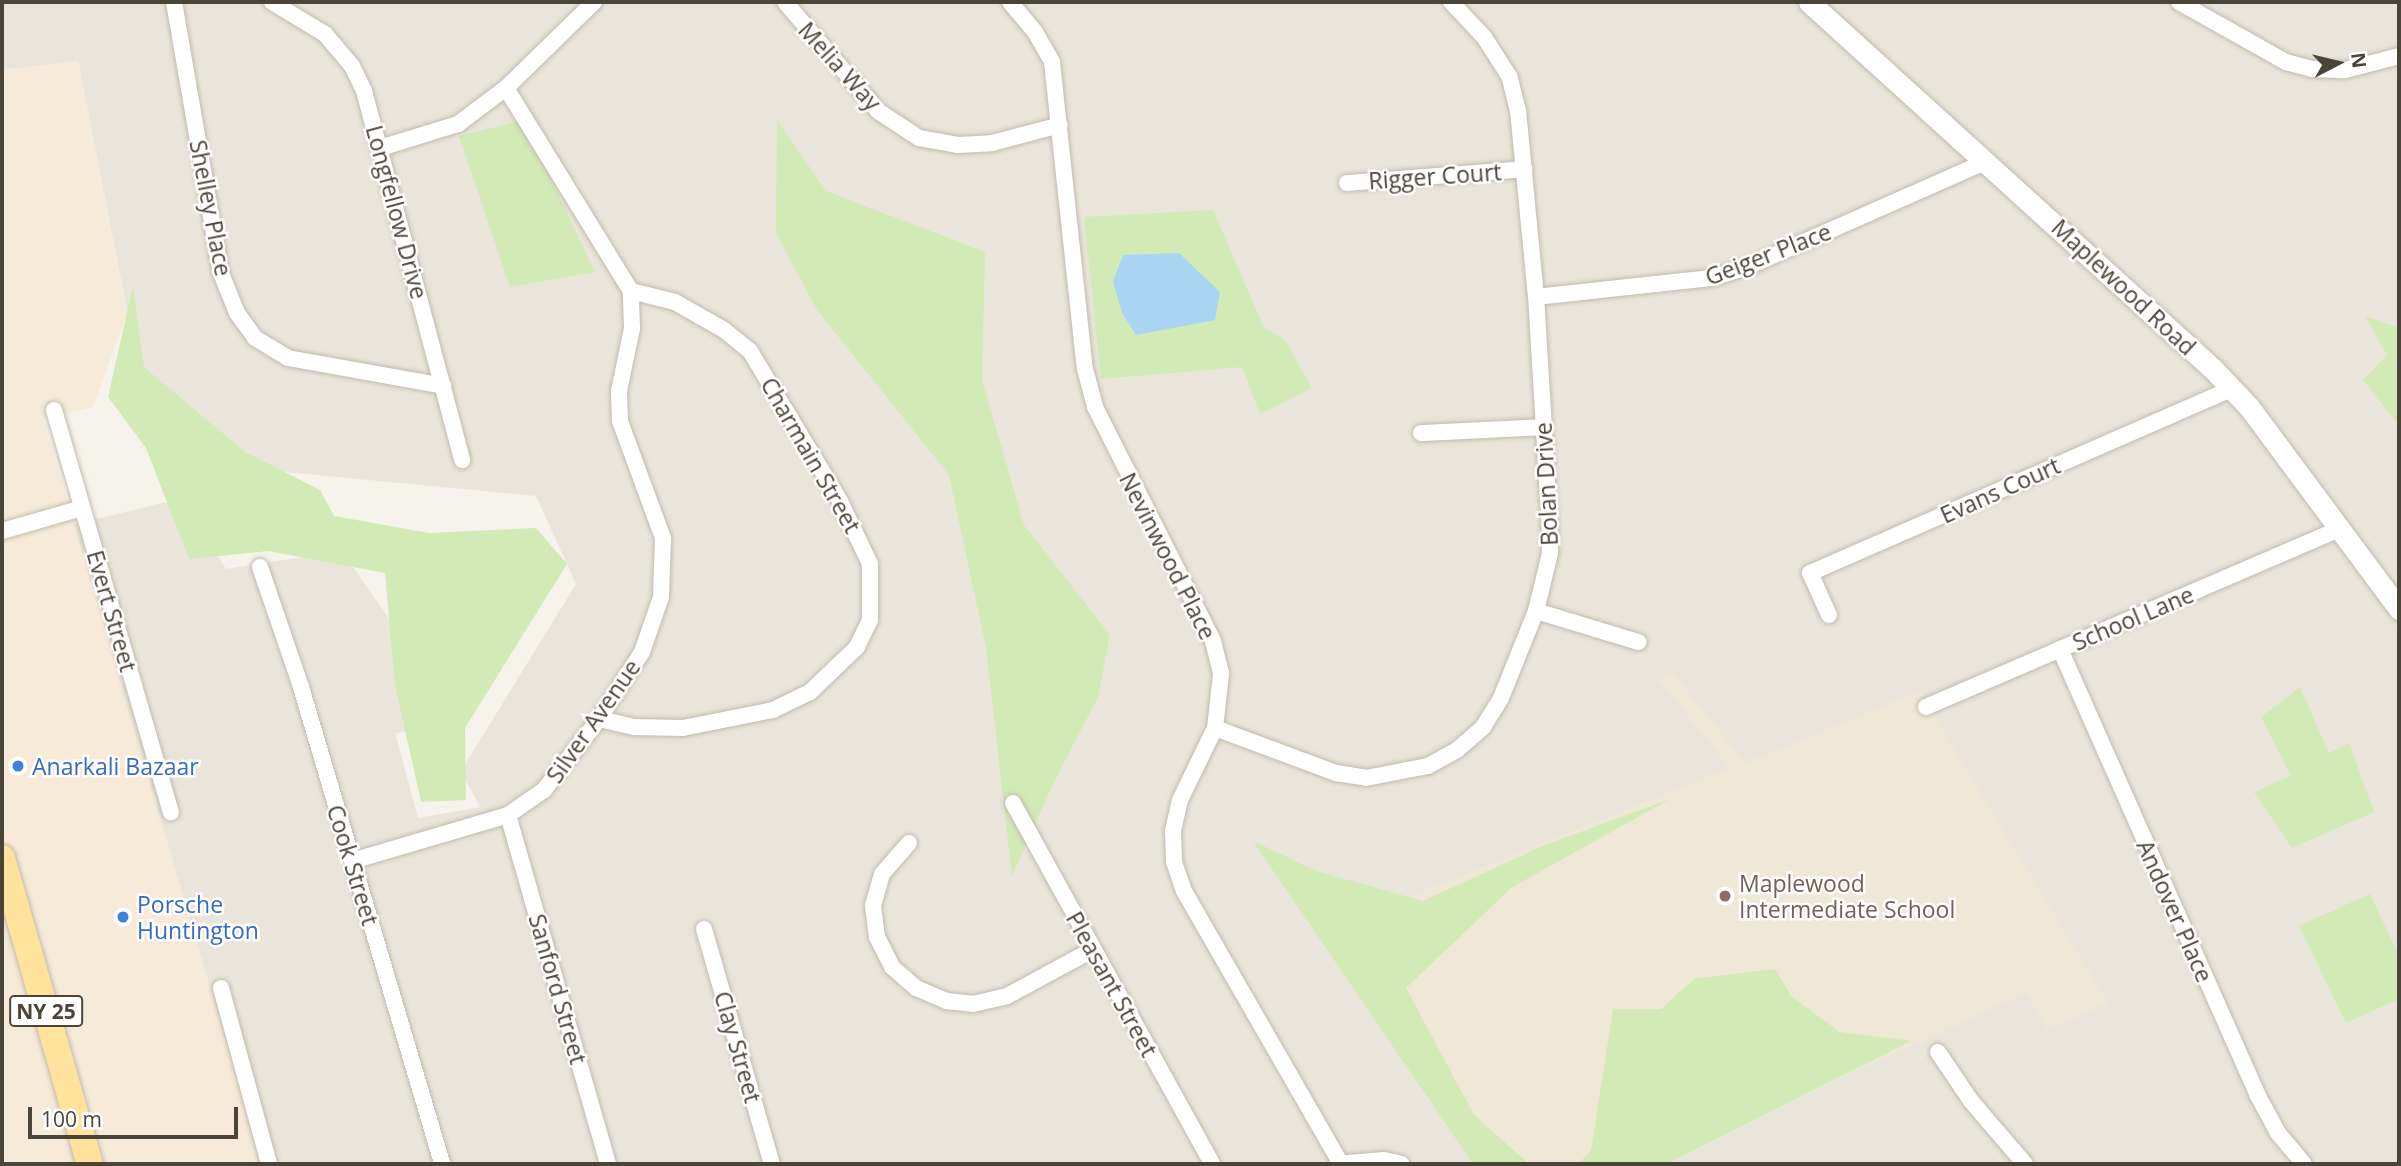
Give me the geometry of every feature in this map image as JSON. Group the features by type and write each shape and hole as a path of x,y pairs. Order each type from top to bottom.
{"main road":[{"name":"NY 25","path":"2,858 90,1164"}],"street":[{"name":"Shelley Place","path":"174,2 221,273 237,313 255,338 288,358 444,386"},
{"name":"Longfellow Drive","path":"272,2 304,17 339,48 364,91 462,460"},
{"path":"380,148 458,124 506,88 594,2"},
{"name":"Melia Way","path":"785,2 878,111 919,138 957,145 992,143 1060,125"},
{"name":"Nevinwood Place","path":"1010,2 1035,32 1052,62 1085,369 1095,407 1213,641 1221,674 1215,728 1180,800 1173,831 1174,862 1184,891 1338,1163"},
{"name":"Bolan Drive","path":"1215,728 1336,773 1366,778 1428,766 1457,750 1483,727 1502,698 1536,611 1550,553 1536,297 1518,111 1508,76 1484,37 1451,2"},
{"name":"Maplewood Road","path":"1809,2 1986,161 2232,389 2399,610"},
{"path":"2179,2 2286,62 2312,69 2345,70 2399,56"},
{"path":"506,88 631,291"},
{"name":"Geiger Place","path":"1536,297 1711,278 1747,267 1986,161"},
{"name":"Rigger Court","path":"1347,183 1524,169"},
{"name":"Charmain Street","path":"599,719 634,727 683,728 773,710 810,692 857,646 870,620 873,590 859,536 750,351 724,330 675,302 631,291"},
{"name":"Silver Avenue","path":"352,861 508,815 544,790 599,719 655,624 664,566 660,528 620,421 619,391 632,328 631,291"},
{"name":"Evans Court","path":"1829,615 1810,573 2232,389"},
{"name":"Evert Street","path":"54,410 171,812"},
{"path":"1421,433 1543,427"},
{"path":"2,531 82,508"},
{"name":"School Lane","path":"1926,707 2339,529"},
{"name":"Cook Street","path":"260,567 352,861 442,1164"},
{"path":"1536,611 1638,642"},
{"name":"Andover Place","path":"2060,649 2257,1094 2278,1133 2304,1164"},
{"name":"Pleasant Street","path":"1013,803 1205,1162"},
{"name":"Sanford Street","path":"508,815 608,1164"},
{"path":"909,843 882,874 873,905 877,937 892,967 916,988 946,1001 973,1004 1007,996 1092,950"},
{"name":"Clay Street","path":"704,929 772,1164"},
{"path":"221,988 269,1164"},
{"path":"1938,1052 1971,1101 2025,1164"},
{"path":"1338,1163 1402,1164"}],"shaded area":[{"path":"2,2 2399,2 2399,1164 262,1164 72,525 183,498 226,569 342,551 394,626 422,730 395,733 418,818 480,807 461,771 576,584 536,496 254,469 150,428 78,61 2,70"},
{"path":"78,61 127,314 93,407 43,419 262,1164 2,1164 2,70"},
{"name":"Maplewood Intermediate School","path":"1671,671 1746,763 1919,691 2108,1003 2048,1030 2026,993 1653,1164 1474,1164 1321,932 1730,768 1659,680"}],"green space":[{"path":"777,120 826,191 985,252 982,380 1024,525 1110,635 1098,697 1054,782 1012,876 986,647 949,475 817,310 776,233"},
{"path":"519,121 543,163 595,272 510,287 459,136"},
{"path":"1213,210 1264,328 1285,340 1312,388 1260,414 1242,367 1101,379 1084,217","holes":["1206,280 1220,292 1136,335"]},
{"path":"133,286 144,367 245,452 320,490 334,516 429,533 536,528 567,564 465,728 466,800 421,802 395,685 385,573 268,551 189,559 146,448 108,397"},
{"path":"2365,316 2399,328 2399,425 2363,380 2387,355"},
{"path":"2300,687 2329,753 2349,743 2374,812 2292,848 2254,792 2291,776 2261,717"},
{"path":"1670,799 1511,888 1406,988 1474,1115 1529,1164 1473,1164 1253,841 1316,871 1423,901 1540,847"},
{"path":"2370,894 2399,956 2399,999 2346,1023 2299,926"},
{"path":"1775,969 1791,996 1840,1032 1911,1041 1666,1164 1578,1164 1591,1151 1613,1009 1661,1009 1694,979"}],"water":[{"path":"1179,253 1220,292 1215,320 1136,335 1122,313 1113,282 1123,255"}],"place":[{"name":"Anarkali Bazaar","path":"18,766"},
{"name":"Maplewood Intermediate School","path":"1725,896"},
{"name":"Porsche Huntington","path":"123,917"}]}
